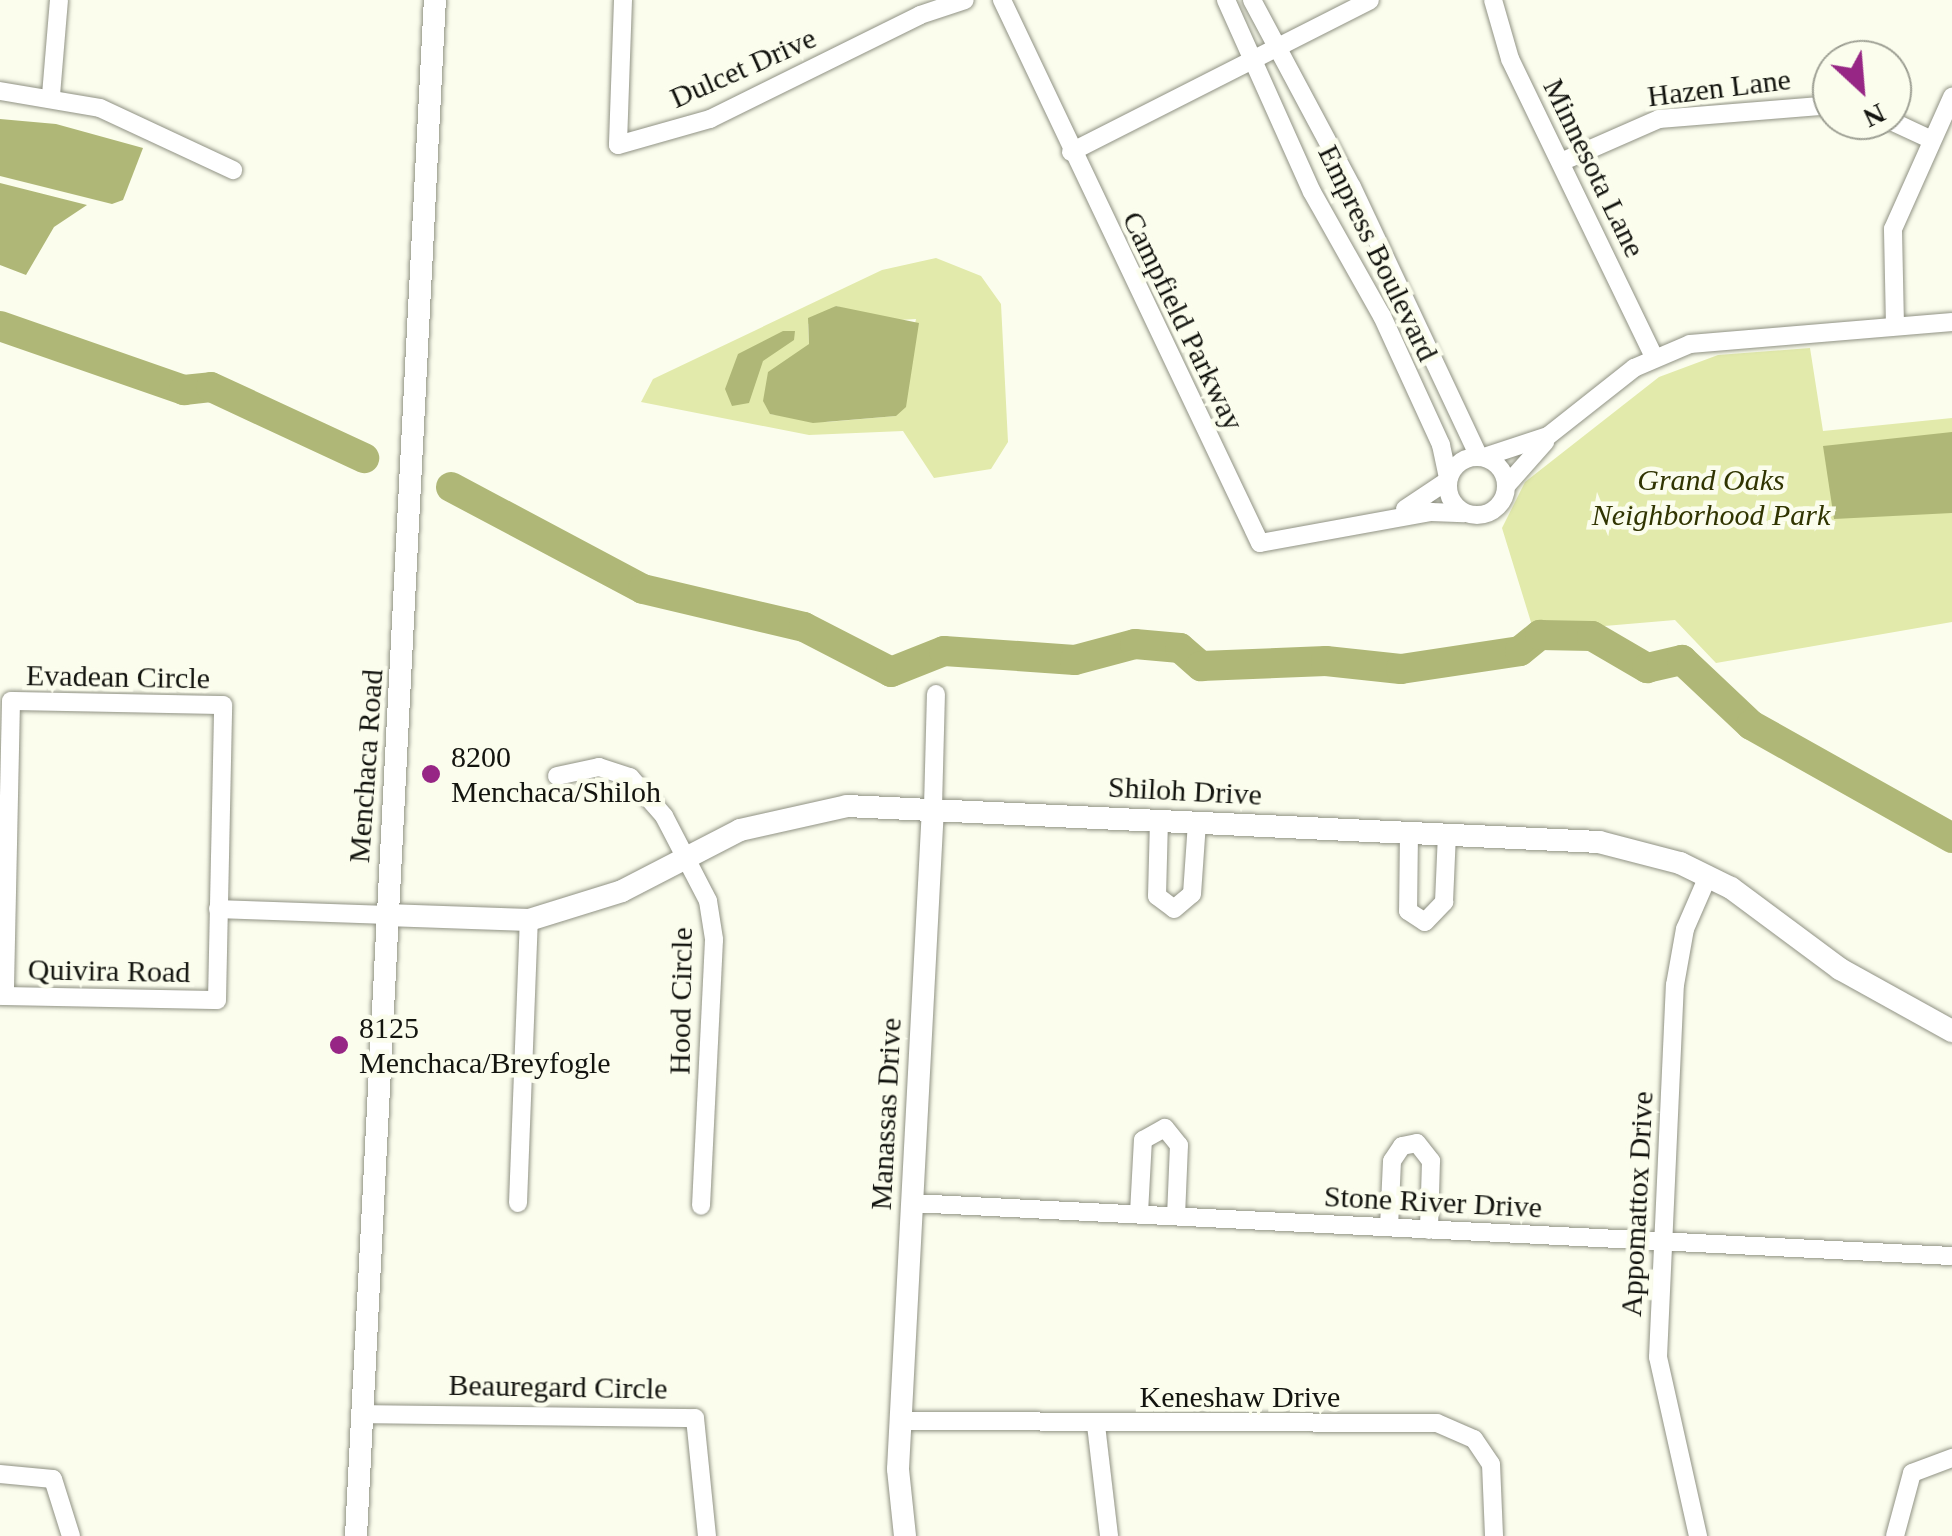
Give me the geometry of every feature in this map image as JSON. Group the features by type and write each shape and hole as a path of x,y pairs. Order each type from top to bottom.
{"street":[{"path":"50,95 58,0"},
{"name":"Menchaca Road","path":"356,1536 435,0"},
{"name":"Dulcet Drive","path":"622,0 618,145 710,119 920,14 965,0"},
{"name":"Campfield Parkway","path":"1002,0 1260,543 1392,518 1464,513"},
{"name":"Empress Boulevard","path":"1226,0 1312,192 1361,274 1441,445 1448,480"},
{"name":"Empress Boulevard","path":"1252,0 1352,187 1481,457"},
{"path":"1071,152 1370,0"},
{"name":"Minnesota Lane","path":"1494,0 1510,59 1654,357"},
{"path":"0,91 50,95 145,125 233,170"},
{"path":"1895,326 1890,244 1952,97"},
{"name":"Hazen Lane","path":"1561,162 1659,119 1812,107"},
{"path":"1912,131 1932,140"},
{"path":"1548,436 1463,460 1448,480 1450,500 1464,513 1492,511 1506,486 1548,436 1654,357 1711,340 1952,322"},
{"path":"1481,457 1500,468 1506,486"},
{"name":"Campfield Parkway","path":"1392,518 1448,480"},
{"name":"Manassas Drive","path":"905,1536 900,1422 936,694"},
{"name":"Evadean Circle","path":"2,996 11,701 223,705 217,1000"},
{"name":"Hood Circle","path":"557,776 599,767 630,777 687,856 708,900 714,940 701,1206"},
{"name":"Shiloh Drive","path":"386,915 529,920 622,891 740,830 811,811 933,806 1624,846 1708,876 1840,970 1952,1032"},
{"path":"1159,820 1156,896 1174,910 1192,894 1197,823"},
{"path":"1408,833 1406,904 1425,922 1444,902 1447,834"},
{"name":"Appomattox Drive","path":"1698,1536 1694,1496 1661,1383 1662,1242 1675,985 1685,928 1708,876"},
{"path":"218,909 386,915"},
{"path":"518,1202 529,920"},
{"name":"Quivira Road","path":"2,996 217,1000"},
{"path":"1139,1213 1143,1140 1165,1128 1179,1145 1176,1216"},
{"path":"1389,1227 1392,1161 1402,1146 1417,1143 1431,1161 1429,1230"},
{"name":"Stone River Drive","path":"912,1202 1952,1256"},
{"name":"Beauregard Circle","path":"362,1414 695,1418 707,1536"},
{"name":"Keneshaw Drive","path":"900,1422 1450,1426 1474,1438 1491,1464 1494,1536"},
{"path":"1096,1425 1109,1536"},
{"path":"1895,1536 1912,1473 1952,1458"},
{"path":"0,1474 53,1480 71,1536"}],"green space":[{"path":"936,258 981,276 1001,304 1008,442 991,469 934,478 903,431 809,435 641,402 653,379 882,270","holes":["836,306 883,321 916,319 896,416 827,422 770,414 809,344 808,324"]},
{"name":"Grand Oaks Neighborhood Park","path":"1810,348 1823,431 1952,418 1952,622 1716,663 1675,620 1534,632 1502,528 1525,482 1659,377 1718,355"}],"shaded area":[{"path":"0,119 56,124 143,148 123,200 112,204 0,176"},
{"path":"0,183 87,205 54,227 26,275 0,265"},
{"path":"836,306 919,323 906,407 896,416 813,423 770,414 763,401 768,372 809,344 808,318"},
{"path":"783,331 795,331 794,340 763,361 749,403 732,406 725,389 738,354"},
{"path":"1952,432 1952,513 1834,519 1823,446"}],"waterway":[{"path":"0,326 184,390 211,387 364,458"},
{"path":"451,487 643,589 804,627 891,672 944,651 1075,660 1135,644 1180,648 1201,666 1326,661 1401,669 1520,651 1540,635 1592,636 1647,668 1682,660 1751,725 1952,838"}],"place":[{"name":"8200 Menchaca/Shiloh","path":"431,774"},
{"name":"8125 Menchaca/Breyfogle","path":"339,1045"}]}
